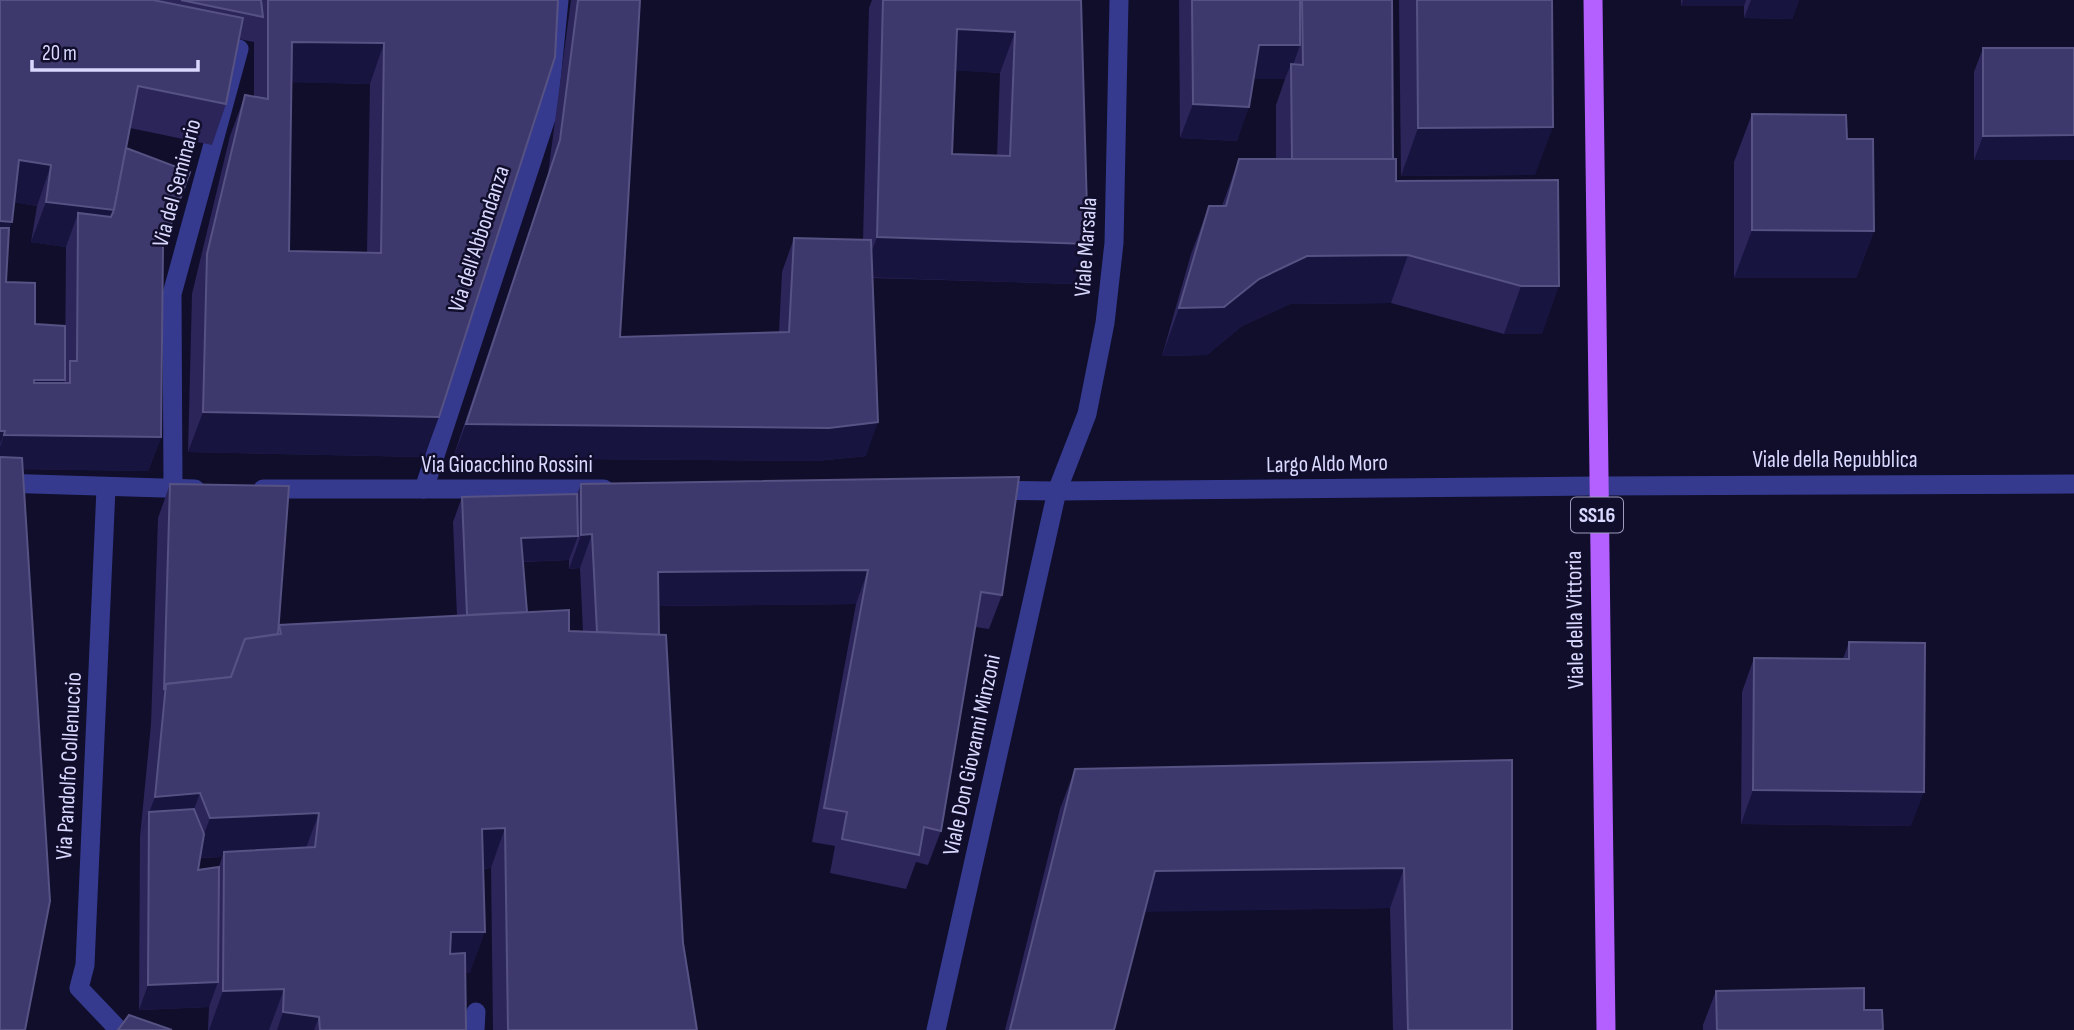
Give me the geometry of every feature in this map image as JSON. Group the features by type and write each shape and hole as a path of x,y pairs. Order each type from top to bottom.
{"main road":[{"name":"Viale della Vittoria","path":"1593,0 1597,486 1606,1030"}],"street":[{"name":"Via dell'Abbondanza","path":"424,489 548,112 559,0"},
{"name":"Viale Marsala","path":"1057,491 1087,414 1105,323 1114,243 1119,0"},
{"name":"Via del Seminario","path":"173,489 172,294 239,50 199,42"},
{"path":"0,483 215,489"},
{"name":"Viale della Repubblica","path":"1597,486 2074,484"},
{"name":"Largo Aldo Moro","path":"1057,491 1597,486"},
{"name":"Via Pandolfo Collenuccio","path":"106,488 85,965 79,988 120,1030"},
{"name":"Via Gioacchino Rossini","path":"243,489 617,489"},
{"path":"974,490 1057,491"},
{"name":"Viale Don Giovanni Minzoni","path":"936,1030 1057,491"}],"building":[{"path":"0,0 153,0 243,18 226,104 138,86 114,210 46,202 51,165 19,160 12,222 0,221"},
{"path":"181,0 261,0 263,17"},
{"path":"268,0 558,0 555,57 439,417 203,412 207,254 245,95 268,99","holes":["292,42 384,43 381,253 289,251"]},
{"path":"578,0 640,0 620,337 789,332 794,238 871,240 878,422 829,428 466,424 560,140"},
{"path":"883,0 1081,0 1088,244 877,237","holes":["957,29 1015,32 1010,156 952,154"]},
{"path":"1192,0 1300,0 1300,45 1259,45 1249,107 1193,104"},
{"path":"1302,0 1392,0 1393,159 1292,159 1291,64 1303,65"},
{"path":"1417,0 1552,0 1553,127 1418,128"},
{"path":"1983,48 2074,48 2074,135 1983,136"},
{"path":"1752,114 1846,115 1847,139 1873,139 1874,231 1752,230"},
{"path":"126,148 190,172 163,246 161,437 4,435 5,431 0,431 0,228 9,228 6,282 35,283 35,324 65,326 65,380 34,380 34,383 70,383 70,361 77,361 78,213 111,217"},
{"path":"1239,159 1396,159 1396,181 1558,180 1559,286 1521,286 1408,255 1307,256 1259,279 1224,307 1179,308 1209,206 1226,206"},
{"path":"0,457 22,458 50,901 25,1030 0,1030"},
{"path":"1019,477 1002,595 981,592 941,831 924,827 919,855 842,839 847,812 824,808 868,570 658,572 659,635 597,632 592,534 581,535 581,484"},
{"path":"170,484 289,486 278,634 245,639 231,677 166,684 164,690"},
{"path":"577,494 578,536 521,538 527,612 467,615 462,497"},
{"path":"569,610 569,631 666,635 683,943 697,1030 508,1030 505,828 482,829 485,932 451,932 450,954 465,953 466,1030 320,1030 319,1017 283,1012 284,989 223,991 224,852 315,847 319,813 210,818 200,793 155,797 166,684 231,677 245,639 281,634 279,625"},
{"path":"1849,642 1925,643 1924,792 1753,790 1754,658 1849,659"},
{"path":"1512,760 1512,1030 1408,1030 1404,868 1155,871 1114,1030 1010,1030 1075,769"},
{"path":"194,809 204,834 198,870 219,867 218,982 148,985 149,812"},
{"path":"1864,988 1864,1010 1882,1010 1883,1030 1717,1030 1716,991"},
{"path":"129,1015 172,1030 118,1030"}]}
